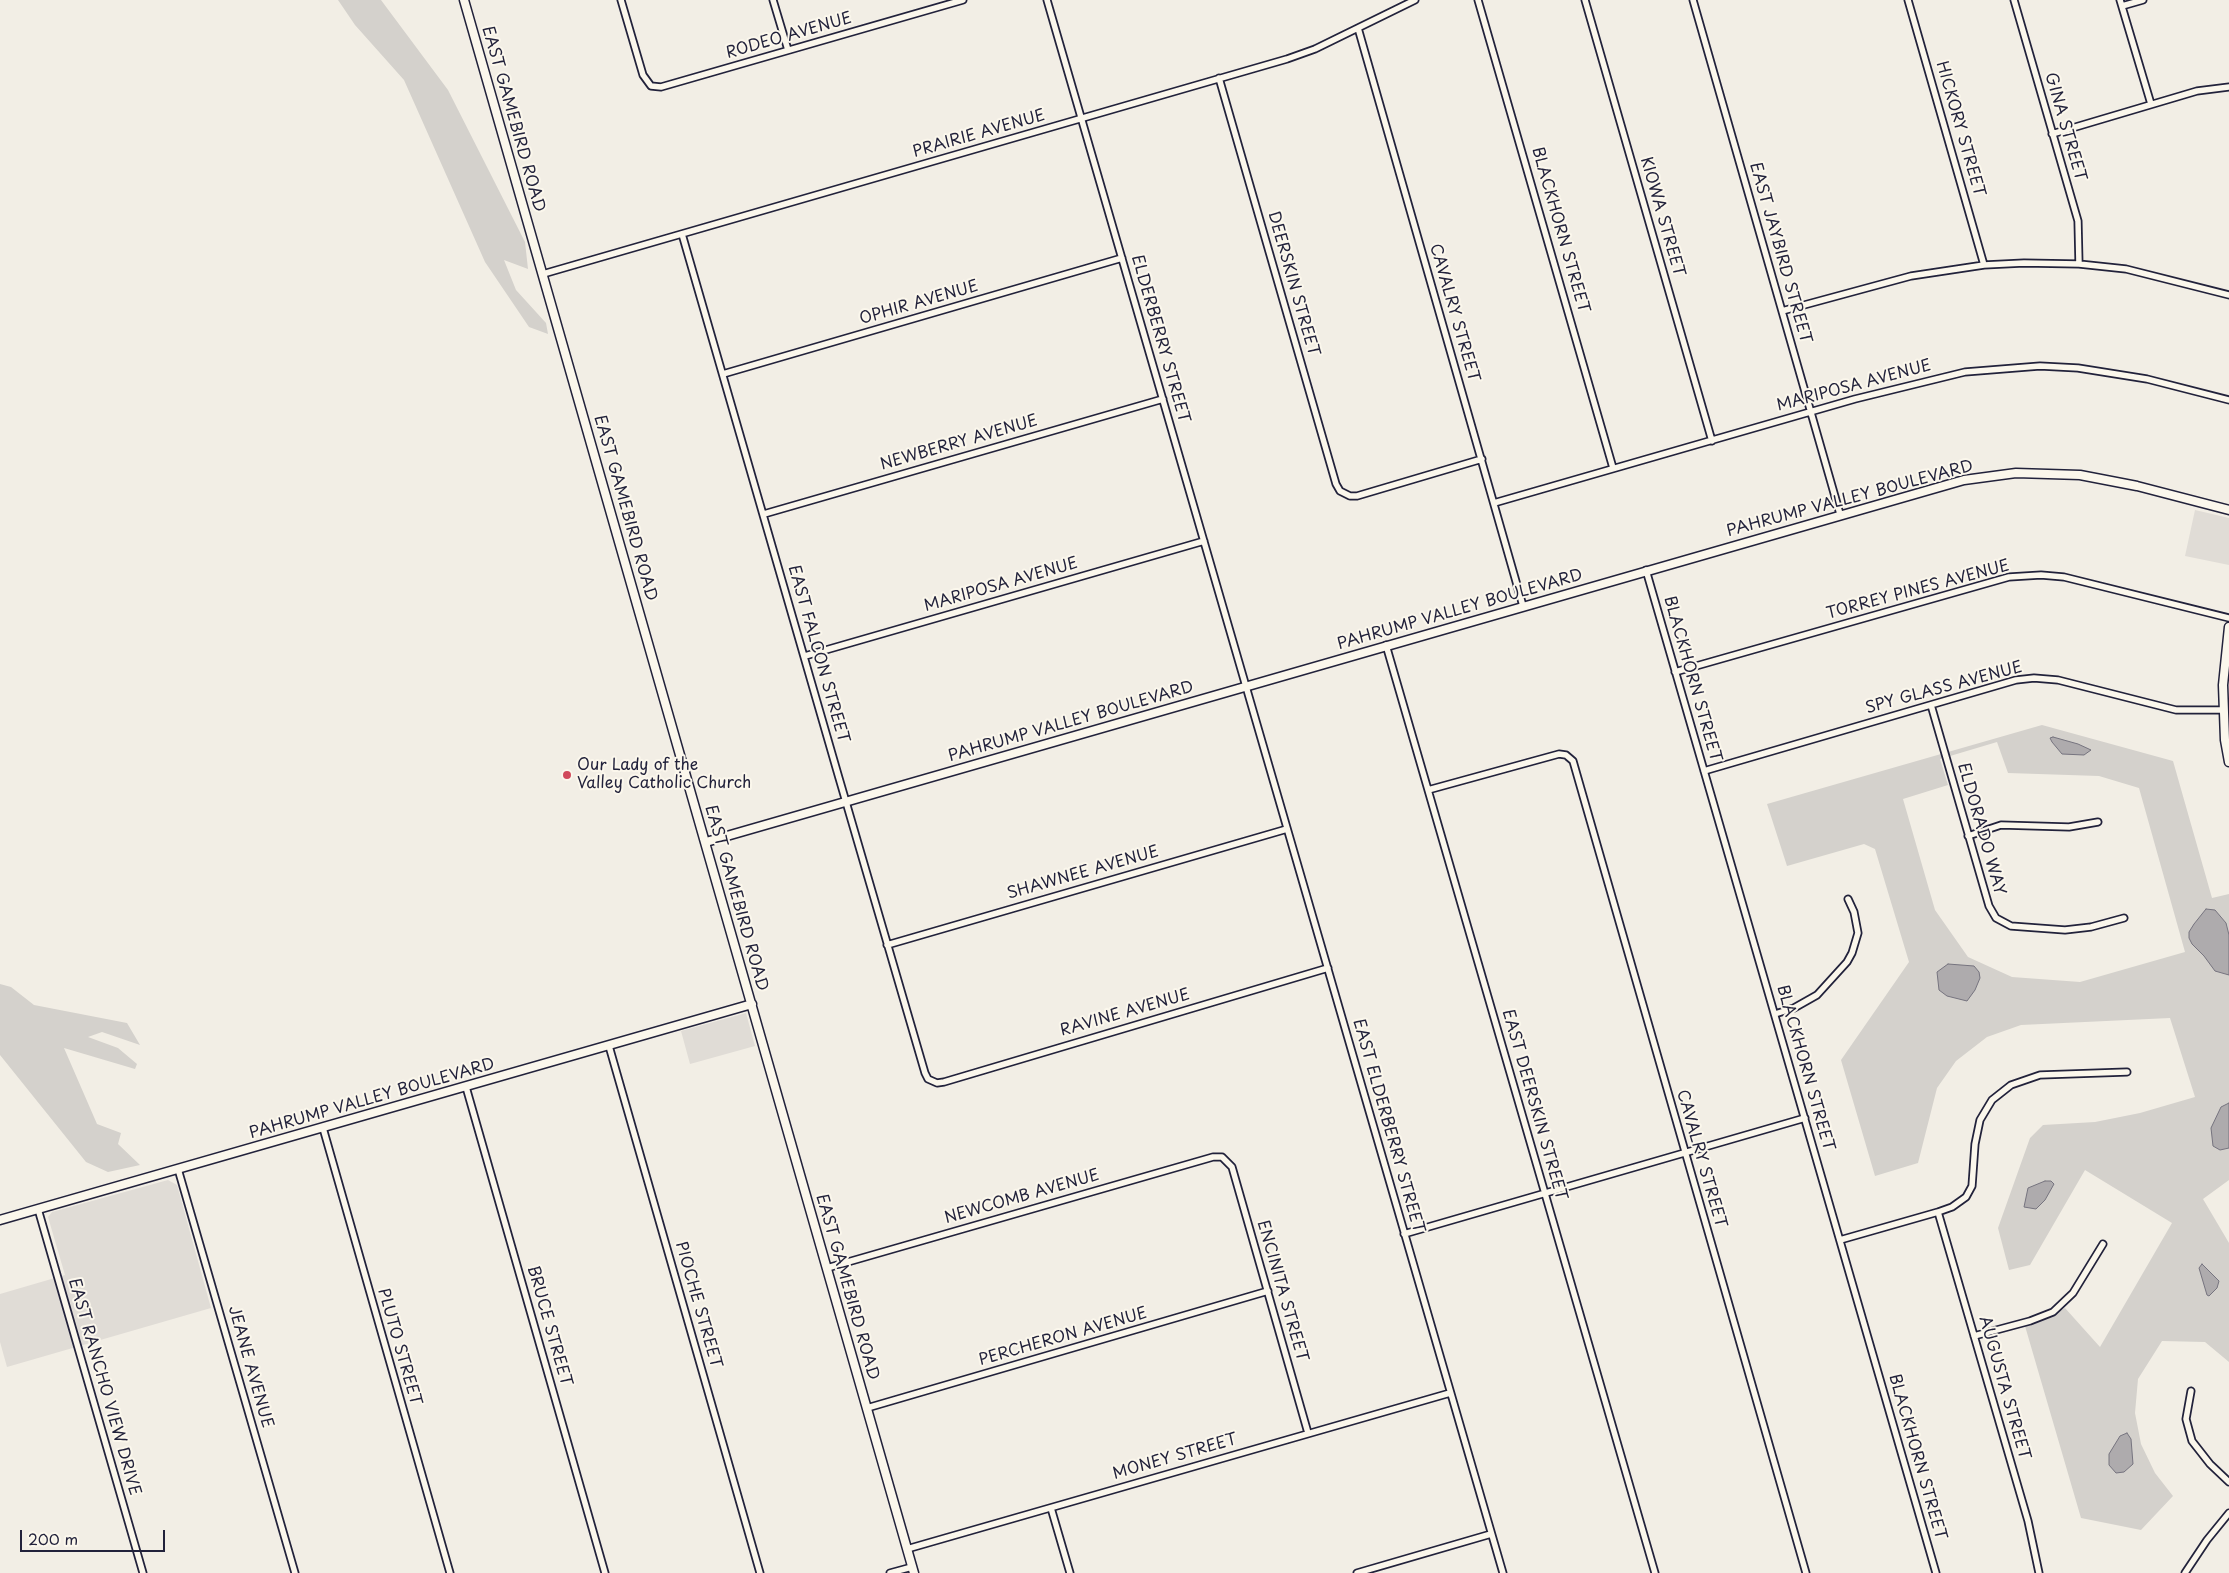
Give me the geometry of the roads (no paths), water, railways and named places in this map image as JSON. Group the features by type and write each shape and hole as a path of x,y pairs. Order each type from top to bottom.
{"main road":[{"name":"EAST GAMEBIRD ROAD","path":"464,0 913,1570"},
{"name":"PAHRUMP VALLEY BOULEVARD","path":"706,842 1840,514 1964,480 2029,473 2080,475 2116,480 2229,510"},
{"path":"2229,628 2224,665 2223,710 2229,762"},
{"name":"PAHRUMP VALLEY BOULEVARD","path":"0,1220 752,1004"}],"street":[{"name":"RODEO AVENUE","path":"621,0 643,75 651,86 661,87 963,0"},
{"path":"773,0 788,50"},
{"name":"ELDERBERRY STREET","path":"1047,0 1246,686"},
{"name":"PRAIRIE AVENUE","path":"543,274 1315,49 1414,0"},
{"name":"BLACKHORN STREET","path":"1478,0 1613,468"},
{"name":"KIOWA STREET","path":"1585,0 1712,441"},
{"name":"EAST JAYBIRD STREET","path":"1693,0 1840,514"},
{"name":"HICKORY STREET","path":"1908,0 1984,265"},
{"name":"GINA STREET","path":"2014,0 2078,221 2079,264"},
{"path":"2143,0 2121,3 2150,104"},
{"name":"CAVALRY STREET","path":"1358,28 1523,606"},
{"name":"DEERSKIN STREET","path":"1219,78 1336,484 1344,494 1357,496 1482,460"},
{"path":"2052,134 2150,104 2212,88 2229,87"},
{"name":"EAST FALCON STREET","path":"682,234 924,1073 931,1081"},
{"name":"OPHIR AVENUE","path":"723,374 1122,258"},
{"path":"1782,311 1911,276 1984,265 2024,263 2079,264 2126,269 2229,295"},
{"name":"MARIPOSA AVENUE","path":"1494,504 1810,412 1930,379 1964,372 2040,366 2114,372 2147,378 2229,400"},
{"name":"NEWBERRY AVENUE","path":"764,514 1163,399"},
{"name":"MARIPOSA AVENUE","path":"805,656 1204,541"},
{"name":"BLACKHORN STREET","path":"1646,570 1936,1573"},
{"name":"TORREY PINES AVENUE","path":"1675,672 2009,577 2041,575 2064,577 2229,618"},
{"name":"EAST DEERSKIN STREET","path":"1386,645 1655,1573"},
{"name":"SPY GLASS AVENUE","path":"1704,770 2016,680 2034,678 2058,680 2176,710 2223,710"},
{"name":"EAST ELDERBERRY STREET","path":"1246,686 1503,1573"},
{"name":"ELDORADO WAY","path":"1931,705 1989,906 2001,922 2023,928 2065,930 2124,918"},
{"name":"CAVALRY STREET","path":"1428,790 1559,754 1566,755 1573,761 1806,1573"},
{"path":"1968,836 2001,825 2068,827 2098,822"},
{"name":"SHAWNEE AVENUE","path":"887,945 1287,829"},
{"path":"1775,1014 1794,1008 1817,996 1847,962 1852,953 1858,932 1854,912 1848,899"},
{"name":"RAVINE AVENUE","path":"931,1081 937,1083 944,1082 1328,968"},
{"name":"PIOCHE STREET","path":"609,1046 760,1573"},
{"path":"1840,1240 1938,1212 1959,1203 1970,1192 1980,1120 1992,1100 2002,1090 2025,1078 2040,1075 2127,1072"},
{"name":"BRUCE STREET","path":"466,1087 605,1573"},
{"path":"1404,1234 1805,1118"},
{"name":"PLUTO STREET","path":"323,1128 450,1573"},
{"name":"NEWCOMB AVENUE","path":"827,1268 1213,1157 1225,1159"},
{"name":"ENCINITA STREET","path":"1225,1159 1232,1167 1308,1433"},
{"name":"JEANE AVENUE","path":"178,1169 295,1573"},
{"name":"EAST RANCHO VIEW DRIVE","path":"38,1209 143,1573"},
{"name":"AUGUSTA STREET","path":"1938,1212 2028,1522 2040,1573"},
{"path":"1974,1336 2030,1321 2053,1312 2073,1293 2104,1244"},
{"name":"PERCHERON AVENUE","path":"867,1408 1268,1291"},
{"path":"2191,1391 2186,1419 2192,1441 2210,1464 2229,1482"},
{"name":"MONEY STREET","path":"907,1549 1450,1393"},
{"path":"1051,1508 1070,1573"},
{"path":"2185,1573 2206,1540 2229,1513"},
{"path":"1356,1573 1491,1534"},
{"path":"890,1573 913,1570"}],"place":[{"name":"Our Lady of the Valley Catholic Church","path":"567,775"}]}
